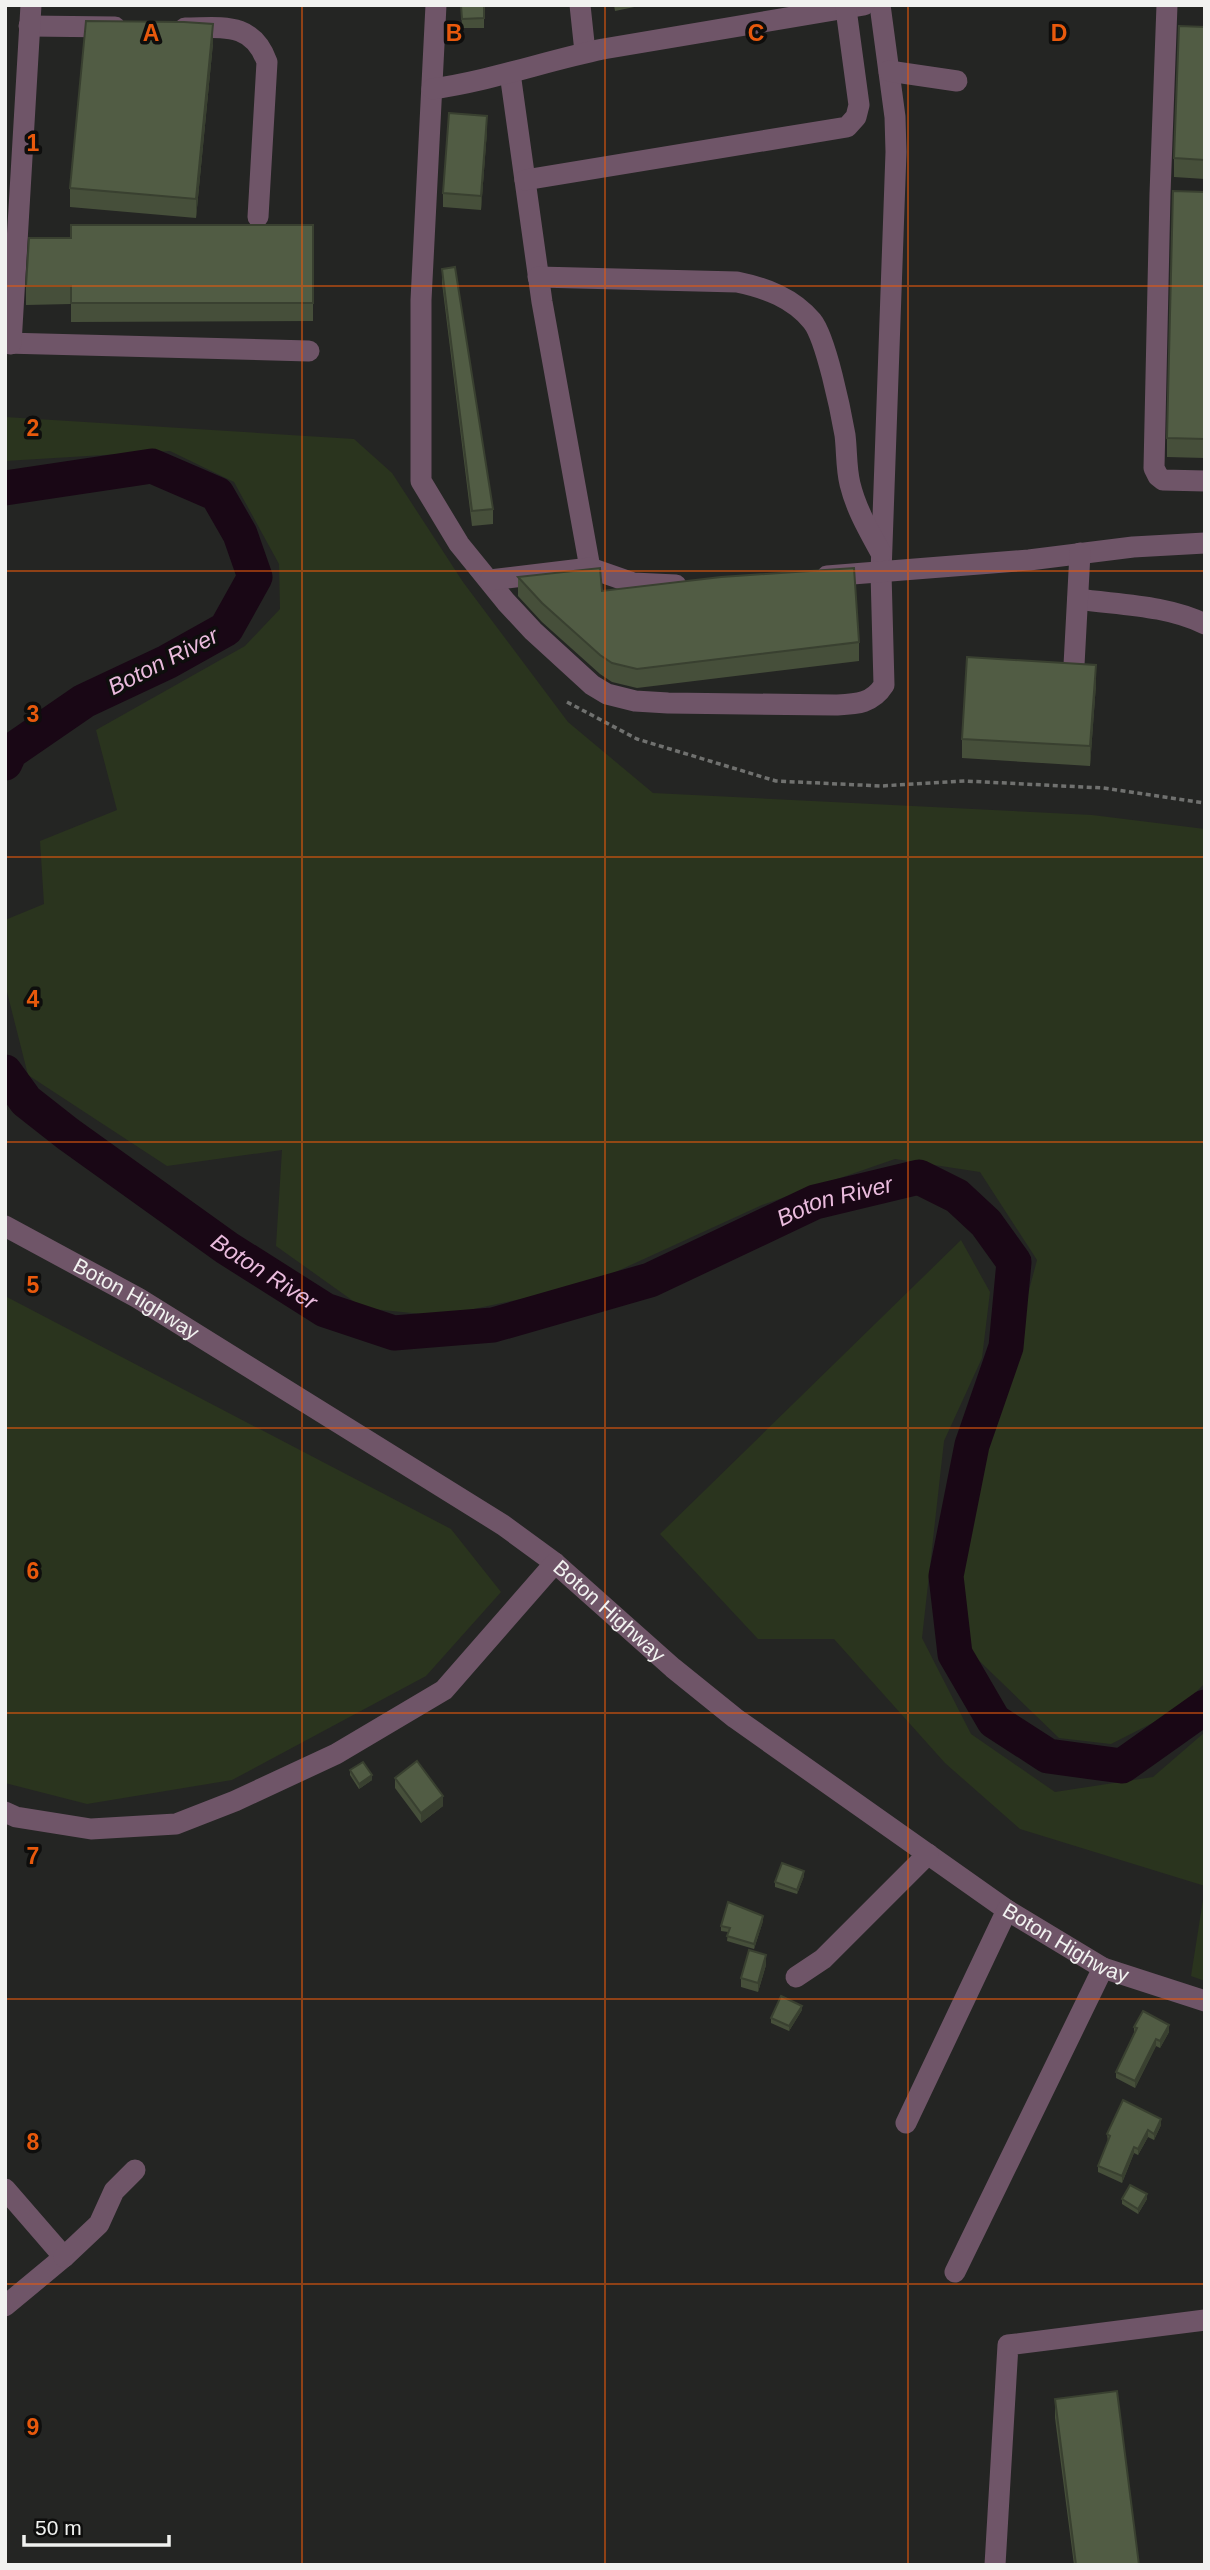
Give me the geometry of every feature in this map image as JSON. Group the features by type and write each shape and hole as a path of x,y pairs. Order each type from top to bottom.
{"street":[{"path":"436,5 421,300 421,481 459,544 533,631 593,685 607,694 635,701 668,703 835,705 856,704 877,696 884,685 881,564 896,152 895,117 880,5"},
{"path":"580,5 585,52"},
{"path":"1167,5 1154,468 1163,480 1205,481"},
{"path":"432,89 510,73 585,52 855,7 859,105 856,117 847,127 525,180"},
{"path":"137,27 30,16 8,343 309,351"},
{"path":"164,27 238,29 251,35 262,47 267,62 258,217"},
{"path":"1166,31 1192,32"},
{"path":"889,71 957,81"},
{"path":"510,73 538,278 590,568"},
{"path":"1160,194 1182,195"},
{"path":"538,278 737,282 763,287 795,304 814,323 825,352 840,412 849,483 881,564"},
{"path":"812,577 881,564 1080,553 1205,542"},
{"path":"1074,665 1080,553"},
{"path":"490,580 590,568 633,583 660,586 702,584"},
{"path":"1078,599 1153,609 1190,617 1205,624"},
{"name":"Boton Highway","path":"5,1226 138,1298 503,1525 555,1563 673,1668 735,1718 1007,1910 1103,1968 1205,2001"},
{"path":"5,1812 16,1817 91,1829 176,1824 235,1801 336,1754 444,1690 555,1563"},
{"path":"796,1977 823,1959 928,1854"},
{"path":"906,2123 1007,1910"},
{"path":"955,2272 1103,1968"},
{"path":"5,2306 99,2224 114,2190 135,2170"},
{"path":"5,2189 64,2257"},
{"path":"995,2565 1008,2345 1205,2320"}],"path":[{"path":"567,702 637,739 776,781 881,786 965,781 1102,788 1205,803"}],"green space":[{"path":"5,417 354,439 392,473 463,582 568,722 653,793 1092,815 1205,829 1205,1683 1178,1710 1111,1744 1059,1738 968,1650 960,1575 987,1449 1037,1260 980,1172 895,1159 762,1205 587,1285 441,1316 363,1308 276,1246 282,1150 167,1166 28,1075 5,984 5,920 44,904 40,841 117,810 96,730 245,646 280,609 279,564 234,482 170,451 5,461"},
{"path":"961,1240 990,1292 982,1358 944,1441 922,1638 971,1734 1055,1792 1153,1777 1205,1732 1205,1886 1020,1829 945,1763 834,1639 758,1639 660,1534"},
{"path":"5,1296 451,1529 501,1592 426,1676 232,1780 87,1804 5,1783"},
{"path":"1205,1887 1205,1981 1191,1976"}],"building":[{"path":"461,5 484,5 484,18 462,19"},
{"path":"86,21 213,24 196,199 70,188"},
{"path":"1179,26 1205,27 1205,160 1174,158"},
{"path":"449,113 487,116 481,196 443,193"},
{"path":"1173,191 1205,192 1205,439 1167,438"},
{"path":"71,225 313,225 313,303 71,303 71,286 26,286 29,238 71,238"},
{"path":"455,267 493,509 472,511 442,269"},
{"path":"600,568 602,591 721,577 854,568 859,642 637,669 612,663 542,603 518,577"},
{"path":"967,657 1096,665 1090,746 962,739"},
{"path":"417,1761 443,1796 421,1813 395,1778"},
{"path":"363,1762 372,1775 359,1784 350,1770"},
{"path":"782,1863 804,1871 797,1890 775,1882"},
{"path":"728,1902 763,1916 754,1944 727,1936 730,1928 721,1926"},
{"path":"749,1950 766,1955 758,1983 741,1978"},
{"path":"781,1996 802,2006 789,2026 771,2018"},
{"path":"1143,2011 1169,2025 1160,2041 1156,2039 1135,2081 1116,2072"},
{"path":"1123,2100 1161,2119 1154,2134 1148,2130 1138,2149 1134,2147 1122,2176 1098,2166 1110,2136 1107,2134"},
{"path":"1130,2185 1147,2194 1138,2209 1122,2199"},
{"path":"1117,2391 1139,2565 1076,2565 1055,2399"}],"waterway":[{"name":"Boton River","path":"5,488 152,466 217,494 240,534 255,577 226,629 167,662 84,701 10,752 5,763"},
{"name":"Boton River","path":"5,1072 26,1101 227,1248 325,1310 394,1333 493,1325 650,1280 815,1202 919,1177 957,1196 986,1223 1014,1262 1006,1347 972,1445 946,1576 955,1654 994,1721 1048,1756 1122,1766 1205,1707"}]}
